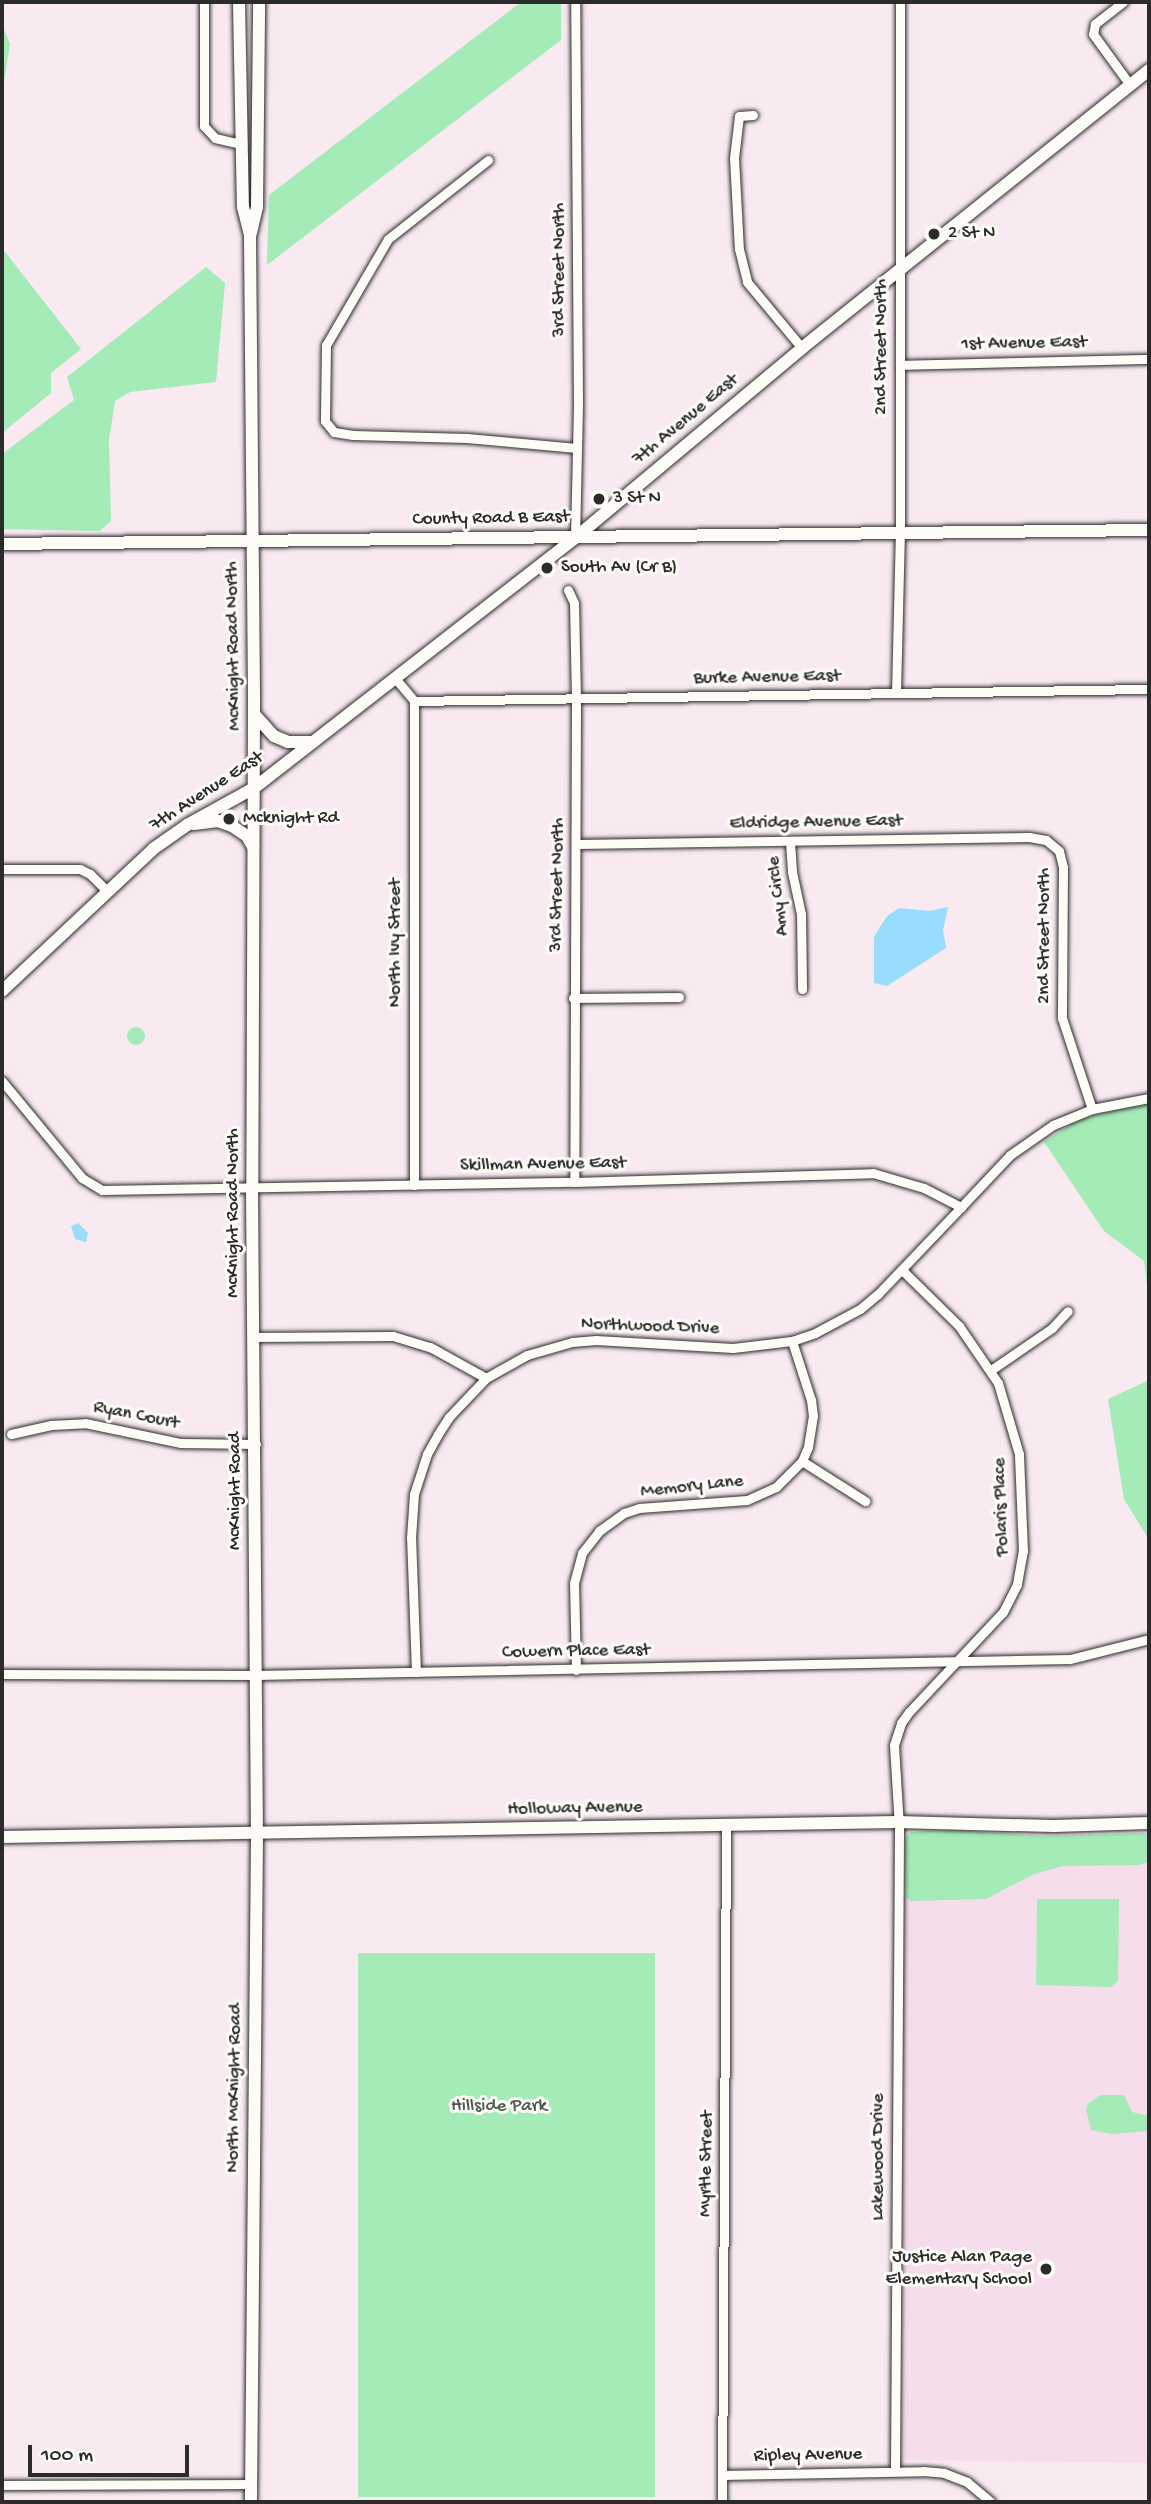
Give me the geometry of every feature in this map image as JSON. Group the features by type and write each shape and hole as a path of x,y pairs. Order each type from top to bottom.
{"street":[{"path":"204,2 204,126 215,138 242,144"},
{"name":"McKnight Road North","path":"239,2 243,207 250,236 254,714 254,1308"},
{"name":"McKnight Road North","path":"250,236 257,206 259,2"},
{"name":"3rd Street North","path":"575,2 575,537"},
{"name":"2nd Street North","path":"896,693 900,534 900,2"},
{"path":"1123,2 1095,24 1093,34 1130,85"},
{"name":"7th Avenue East","path":"2,991 153,849 187,825 254,789 575,537 802,348 1149,71"},
{"path":"753,116 739,116 734,158 739,249 747,282 802,348"},
{"path":"488,160 388,239 326,345 325,421 334,432 353,435 467,438 577,448"},
{"name":"1st Avenue East","path":"900,365 1149,359"},
{"name":"County Road B East","path":"2,544 1149,530"},
{"name":"3rd Street North","path":"568,590 574,603 576,699 574,1182"},
{"path":"395,678 414,701"},
{"name":"Burke Avenue East","path":"414,701 1149,689"},
{"name":"North Ivy Street","path":"414,701 414,1185"},
{"path":"254,714 274,736 288,742 314,742"},
{"path":"187,825 218,821 247,836 254,849"},
{"name":"Eldridge Avenue East","path":"577,844 1039,837 1055,845"},
{"name":"Amy Circle","path":"790,842 792,872 801,914 802,989"},
{"name":"2nd Street North","path":"1055,845 1063,867 1062,1018 1092,1109"},
{"path":"2,869 80,869 90,874 107,891"},
{"path":"573,998 679,997"},
{"name":"Skillman Avenue East","path":"2,1081 82,1178 94,1188 252,1189 873,1172 924,1188 961,1207"},
{"path":"961,1207 1010,1156 1053,1125 1092,1109 1149,1098"},
{"name":"Northwood Drive","path":"416,1672 411,1538 414,1494 427,1454 438,1434 449,1417 486,1378 527,1356 572,1342 596,1340 733,1348 792,1341 836,1323 860,1309 902,1270 961,1207"},
{"name":"Polaris Place","path":"897,1822 896,1734 905,1716 1003,1612 1017,1584 1021,1569 1023,1485 1020,1454 1007,1404 992,1370 959,1325 902,1270"},
{"name":"McKnight Road","path":"254,1308 256,1675"},
{"path":"992,1370 1052,1328 1068,1311"},
{"path":"253,1337 393,1336 430,1347 486,1378"},
{"name":"Memory Lane","path":"576,1670 573,1583 582,1553 599,1531 611,1521 639,1508 747,1500 776,1487 802,1461 808,1447 813,1416 811,1400 792,1341"},
{"name":"Ryan Court","path":"11,1434 51,1424 85,1423 181,1443 256,1444"},
{"path":"802,1461 865,1501"},
{"name":"Cowern Place East","path":"2,1674 256,1675 1070,1659 1149,1639"},
{"name":"North McKnight Road","path":"251,2502 256,1675"},
{"name":"Holloway Avenue","path":"2,1837 257,1835 897,1822 1054,1826 1149,1823"},
{"name":"Lakewood Drive","path":"895,2471 897,1822"},
{"name":"Myrtle Street","path":"722,2502 726,1825"},
{"path":"895,2471 923,2471 953,2476 980,2490 991,2502"},
{"name":"Ripley Avenue","path":"722,2475 895,2471"},
{"path":"2,2486 251,2484"}],"shaded area":[{"path":"910,1832 1060,1835 1149,1833 1149,2463 904,2460 905,1837"}],"green space":[{"path":"521,2 561,2 561,40 267,265 269,195"},
{"path":"2,24 10,44 2,94"},
{"path":"2,248 81,349 51,373 51,393 2,433"},
{"path":"206,267 225,283 216,382 130,392 115,401 109,440 111,521 100,531 2,529 2,454 74,400 67,377"},
{"path":"136,1027 142,1030 145,1036 142,1042 136,1045 130,1042 127,1036 130,1030"},
{"path":"1149,1102 1149,1303 1144,1261 1104,1231 1044,1142 1079,1119"},
{"path":"1149,1380 1149,1540 1124,1499 1108,1399"},
{"path":"950,1830 1044,1836 1149,1833 1149,1861 1140,1865 1063,1866 1034,1874 986,1899 910,1901 906,1896 905,1840 910,1832"},
{"path":"1037,1899 1119,1899 1118,1981 1111,1987 1036,1985"},
{"name":"Hillside Park","path":"358,1953 655,1953 655,2497 358,2497"},
{"path":"1100,2095 1124,2095 1132,2112 1149,2116 1149,2131 1111,2134 1091,2130 1086,2110 1088,2104"}],"water":[{"path":"948,907 943,930 946,948 887,986 874,983 874,937 887,916 899,908 930,911"},
{"path":"78,1223 88,1233 86,1242 75,1239 71,1226"}],"place":[{"name":"2 St N","path":"934,234"},
{"name":"3 St N","path":"599,499"},
{"name":"South Av (Cr B)","path":"547,568"},
{"name":"Mcknight Rd","path":"229,819"},
{"name":"Justice Alan Page Elementary School","path":"1046,2269"}]}
